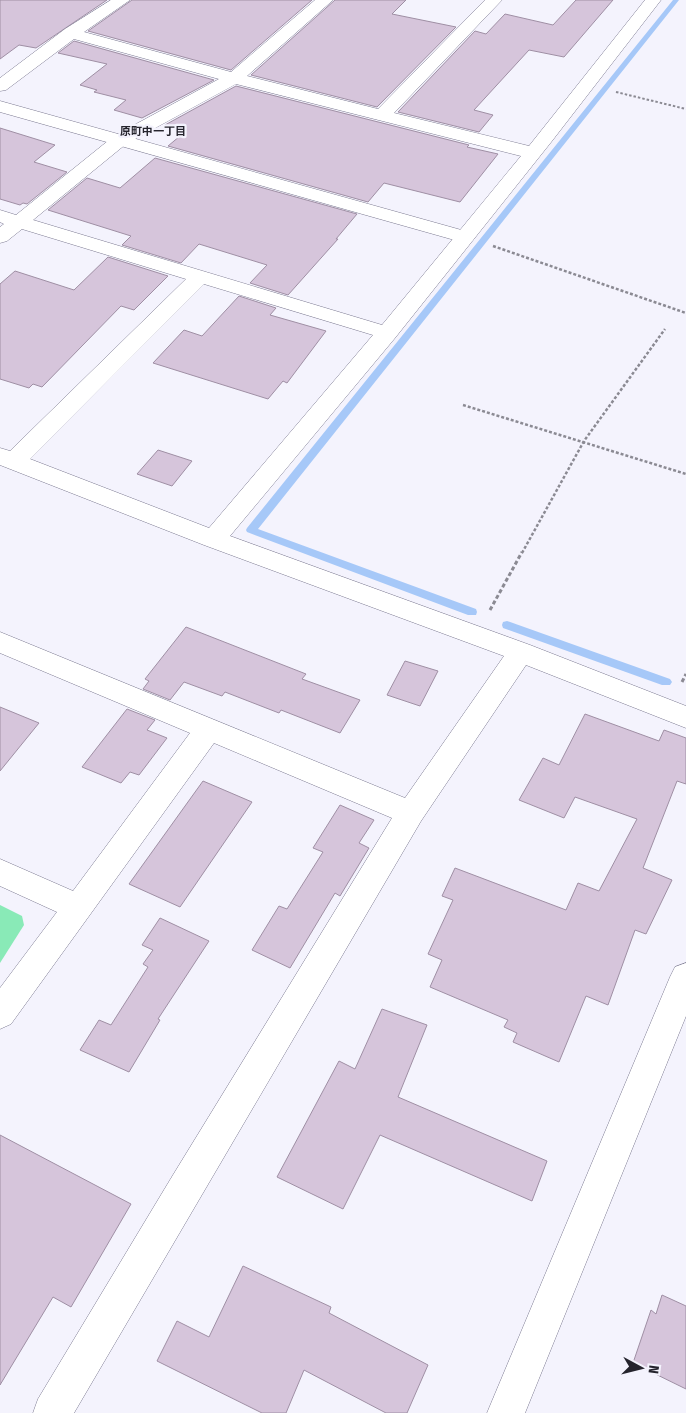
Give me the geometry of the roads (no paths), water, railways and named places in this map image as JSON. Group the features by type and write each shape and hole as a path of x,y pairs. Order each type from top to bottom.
{"street":[{"path":"0,86 71,33 122,0"},
{"path":"0,236 9,219 120,140 234,78 325,0"},
{"path":"382,115 494,0"},
{"path":"213,539 387,333 588,85 653,0"},
{"path":"71,33 234,78 533,153"},
{"path":"0,106 465,237"},
{"path":"9,219 387,333"},
{"path":"200,278 7,459 213,539 521,652 686,717"},
{"path":"0,642 411,813"},
{"path":"52,1413 185,1187 411,813 521,652"},
{"path":"0,1014 209,729"},
{"path":"0,872 78,908"},
{"path":"506,1413 686,977"}],"waterway":[{"path":"472,612 251,530 676,0"},
{"path":"507,625 666,682"}],"district":[{"name":"原町中一丁目","path":"153,131"}]}
